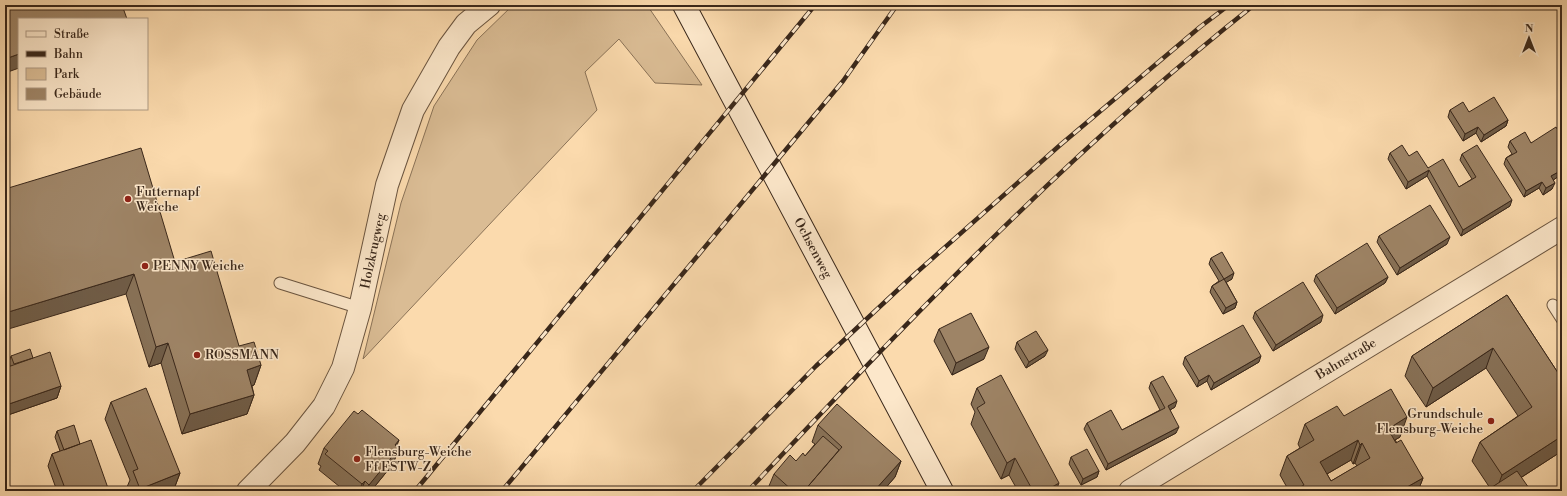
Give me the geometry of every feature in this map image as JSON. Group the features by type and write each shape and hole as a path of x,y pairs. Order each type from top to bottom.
{"street":[{"name":"Holzkrugweg","path":"248,491 295,443 324,406 343,368 360,308 387,185 413,110 448,47 466,24 489,5"},
{"name":"Ochsenweg","path":"684,5 942,491"},
{"name":"Bahnstraße","path":"1132,490 1562,228"}],"lane":[{"path":"280,283 360,308"},
{"path":"1553,305 1562,319"}],"green space":[{"path":"513,5 645,5 649,8 702,85 655,83 619,39 585,72 597,110 363,359 401,203 434,106 477,40"}],"building":[{"path":"5,5 122,5 127,18 18,18 18,54 5,59"},
{"path":"1494,97 1508,120 1484,135 1478,127 1465,134 1450,110 1463,102 1469,112"},
{"path":"1556,127 1562,137 1562,170 1551,176 1555,183 1546,188 1542,182 1526,191 1506,158 1517,152 1510,141 1525,132 1531,143"},
{"path":"1402,145 1409,156 1417,151 1428,168 1443,159 1459,187 1476,177 1462,154 1477,145 1512,200 1463,230 1429,170 1408,182 1390,153"},
{"path":"141,148 175,262 211,251 239,346 254,342 261,365 247,370 254,395 190,414 168,343 156,347 134,274 5,313 5,189"},
{"path":"1430,205 1450,237 1400,268 1379,236"},
{"path":"1367,243 1388,277 1337,308 1316,275"},
{"path":"1222,252 1234,273 1224,279 1211,258"},
{"path":"1224,279 1237,302 1226,308 1212,286"},
{"path":"1303,282 1323,315 1276,345 1255,312"},
{"path":"1507,295 1562,379 1562,436 1502,475 1480,442 1532,407 1493,348 1433,388 1412,356"},
{"path":"971,313 989,347 956,363 939,329"},
{"path":"1243,325 1261,356 1214,383 1209,375 1199,381 1185,357"},
{"path":"1036,331 1048,350 1029,362 1017,342"},
{"path":"30,349 33,358 14,364 11,356"},
{"path":"50,352 61,386 9,404 5,393 5,368"},
{"path":"1001,375 1059,483 1045,491 1033,491 1015,458 1007,463 977,408 985,403 977,388"},
{"path":"1163,376 1177,401 1168,406 1179,427 1108,464 1087,423 1111,410 1122,430 1165,408 1151,382"},
{"path":"146,388 180,473 140,489 133,471 138,469 111,402"},
{"path":"1391,389 1407,417 1388,429 1396,443 1401,440 1423,478 1400,491 1293,491 1304,485 1287,456 1314,440 1305,424 1337,406 1344,416","holes":["1358,440 1360,445 1362,443 1370,458 1331,481 1320,462"]},
{"path":"837,404 901,461 874,491 804,491 842,447 818,425"},
{"name":"Flensburg-Weiche Ff ESTW-Z","path":"362,410 399,440 395,445 399,448 369,485 365,481 362,484 325,454 328,451 324,448 354,411 358,414"},
{"path":"74,425 80,444 64,450 57,431"},
{"path":"823,436 839,450 804,491 793,491 774,474 790,455 796,461 803,453 805,456"},
{"path":"91,440 109,491 66,491 52,454"},
{"path":"1087,449 1099,471 1083,479 1071,457"},
{"path":"1517,471 1531,491 1486,491"}],"railway":[{"path":"415,491 815,5"},
{"path":"502,491 843,81 897,5"},
{"path":"693,491 816,366 916,273 1059,146 1200,27 1229,5"},
{"path":"748,491 869,363 992,238 1120,118 1186,60 1254,5"}],"place":[{"name":"Futternapf Weiche","path":"128,199"},
{"name":"PENNY Weiche","path":"145,266"},
{"name":"ROSSMANN","path":"197,355"},
{"name":"Grundschule Flensburg-Weiche","path":"1491,421"},
{"name":"Flensburg-Weiche Ff ESTW-Z","path":"357,459"}]}
